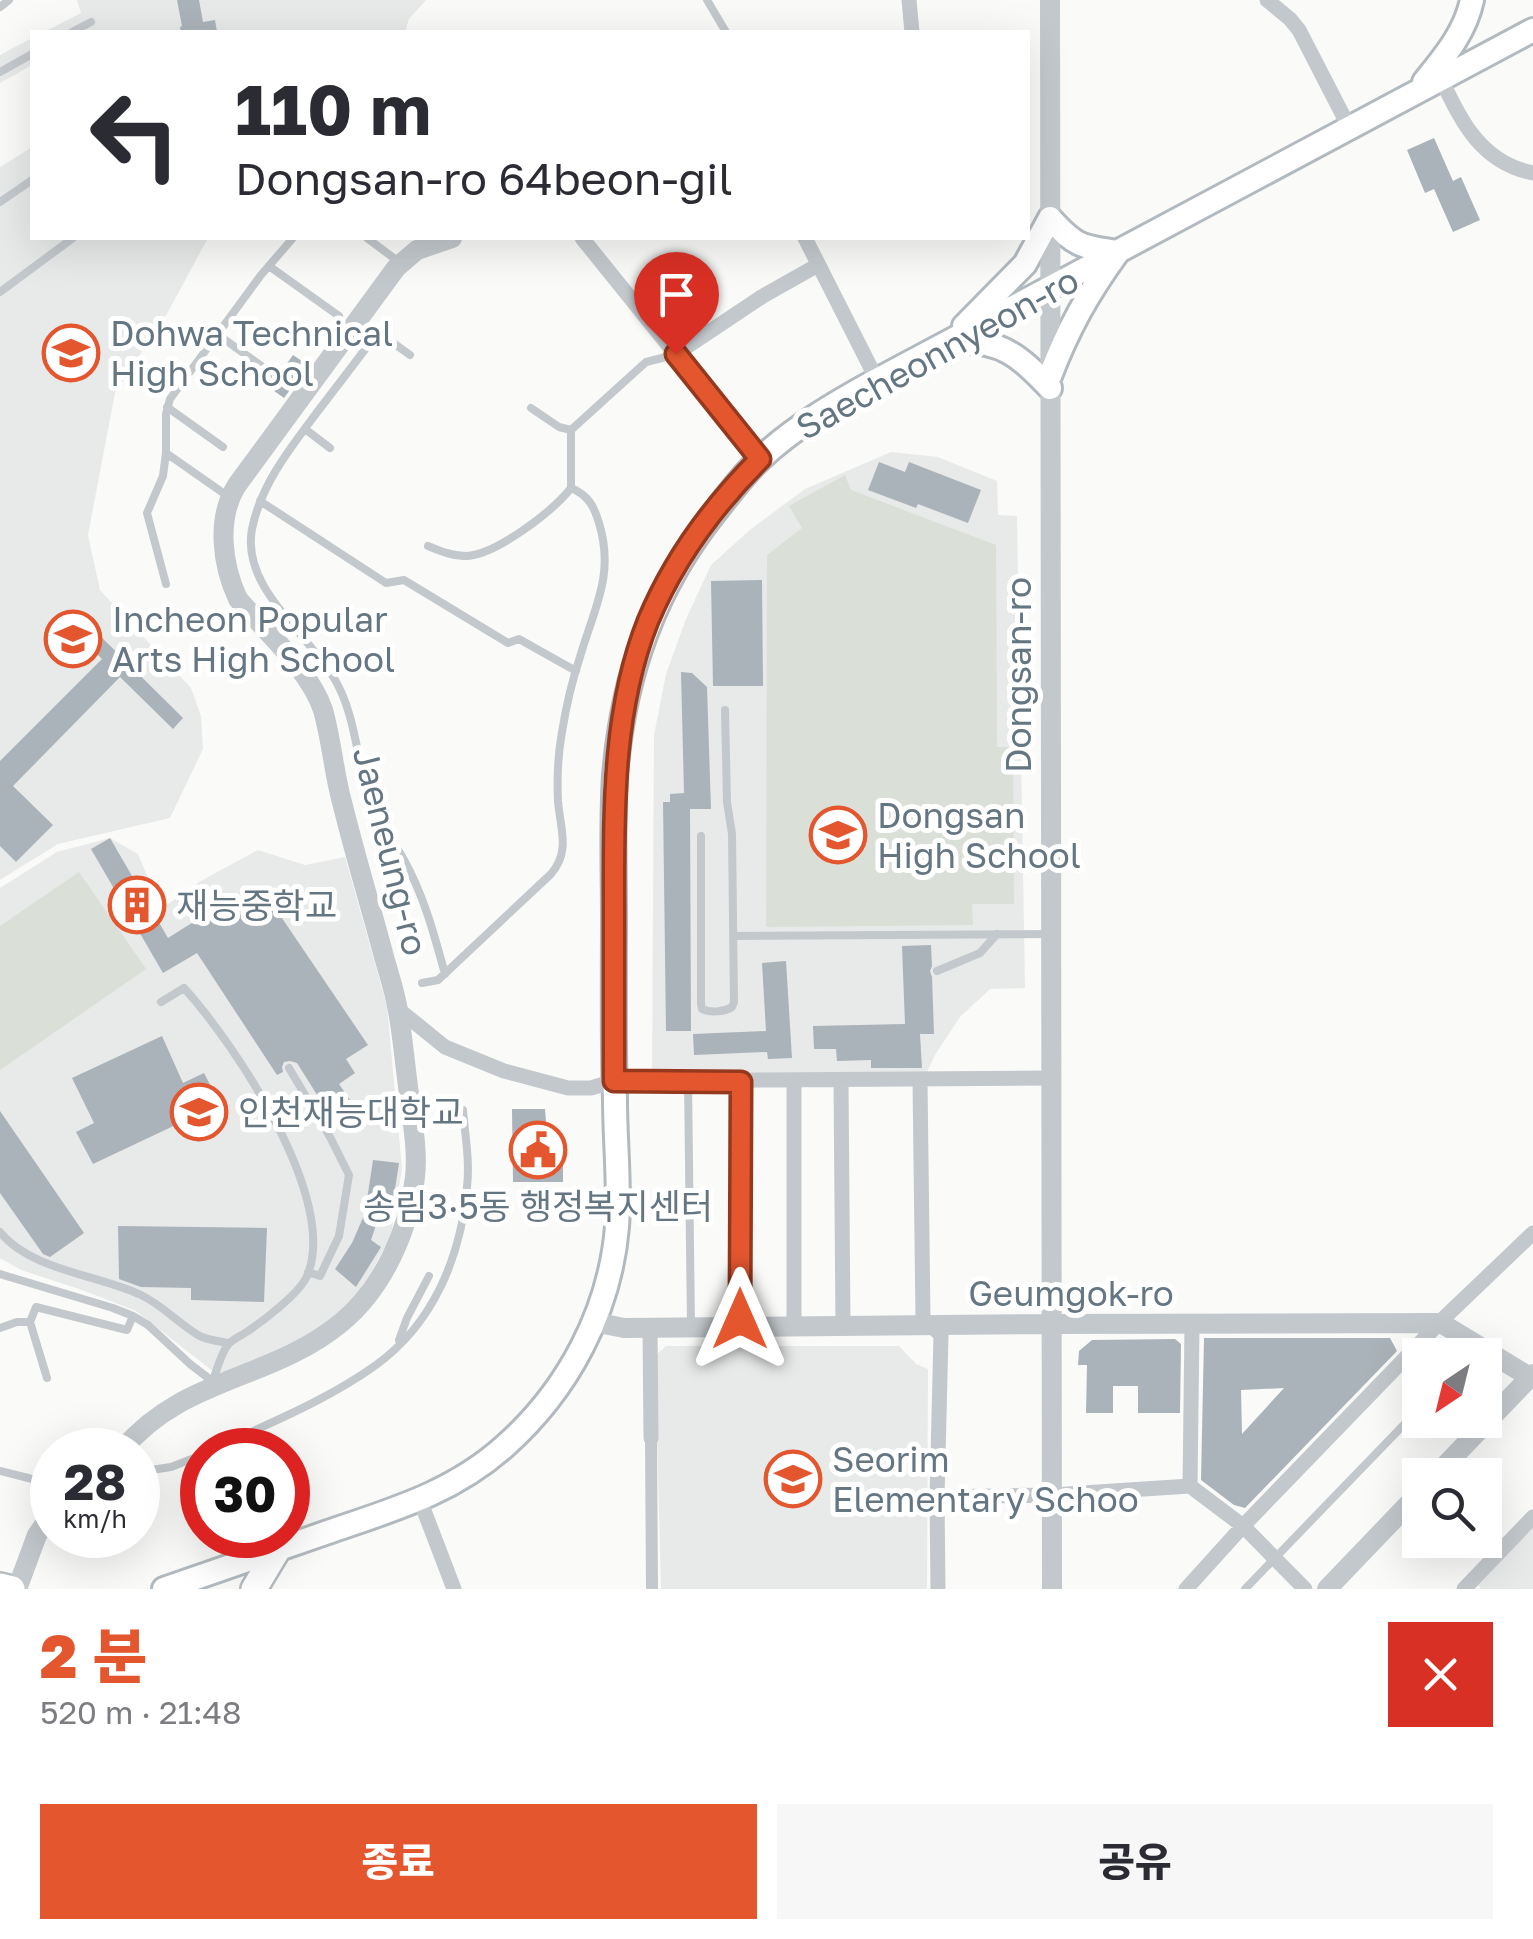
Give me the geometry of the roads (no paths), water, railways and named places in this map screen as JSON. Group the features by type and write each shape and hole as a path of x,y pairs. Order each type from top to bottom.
{"main road":[{"path":"1419,89 1454,44 1472,0"},
{"name":"Saecheonnyeon-ro","path":"310,1539 420,1500 491,1457 526,1426 565,1378 594,1322 610,1269 617,1222 616,774 630,684 649,620 674,570 709,518 760,459 800,427 877,380 1533,30"},
{"path":"1050,218 1068,238 1086,248 1118,252 1080,308 1050,382 995,346 948,343 1025,264 1050,218"},
{"name":"Saecheonnyeon-ro","path":"164,1589 255,1558"},
{"path":"254,1589 273,1558"},
{"path":"0,1586 14,1589"}],"street":[{"path":"909,0 912,30"},
{"name":"Dongsan-ro","path":"1050,0 1052,1589"},
{"path":"1267,0 1299,30 1350,126"},
{"path":"1441,78 1468,130 1496,160 1533,172"},
{"path":"1030,103 1050,105"},
{"name":"Jaeneung-ro","path":"144,1428 172,1405 292,1355 340,1324 370,1292 394,1250 409,1209 416,1173 398,1008 343,807 326,722 318,697 303,675 238,599 231,585 224,542 230,497 400,263 417,250 446,240"},
{"path":"584,240 760,459"},
{"path":"806,240 877,380"},
{"path":"676,354 818,265"},
{"path":"398,1008 445,1047 504,1071 568,1088 591,1088 614,1081 1051,1078"},
{"path":"920,1080 923,1318 940,1335 938,1589"},
{"path":"794,1081 794,1326"},
{"path":"841,1081 843,1326"},
{"path":"740,1327 741,1082"},
{"path":"1186,1589 1440,1323 1533,1233"},
{"name":"Geumgok-ro","path":"594,1322 624,1328 1440,1323"},
{"path":"1440,1323 1532,1376 1452,1458"},
{"path":"1190,1486 1192,1325"},
{"path":"650,1328 652,1589"},
{"path":"937,1497 1052,1496 1190,1486 1243,1526 1304,1589"},
{"path":"420,1500 454,1589"},
{"path":"1327,1589 1402,1511"},
{"path":"1469,1587 1533,1517"},
{"path":"14,1589 30,1551"}],"lane":[{"path":"0,7 9,0"},
{"path":"708,0 725,30"},
{"path":"76,30 91,22"},
{"path":"0,72 30,55"},
{"path":"0,202 30,181"},
{"path":"0,292 70,240"},
{"path":"166,584 147,514 161,483 167,408 174,391 291,240"},
{"path":"370,240 400,263"},
{"path":"269,266 339,316"},
{"path":"410,355 378,332 269,481 260,501 250,547 256,573 278,608 306,638 334,678 346,702 376,818 404,859 425,904 445,974"},
{"path":"217,334 274,375"},
{"path":"428,546 466,556 485,552 551,510 572,488 572,430 646,362 676,354"},
{"path":"167,408 223,446"},
{"path":"532,408 560,427 572,430"},
{"path":"305,429 330,448"},
{"path":"166,453 230,497"},
{"path":"422,983 438,980 445,974 551,874 562,858 558,799 561,734 602,589 606,554 594,509 586,496 572,488"},
{"path":"260,501 386,582 404,580 508,642 520,639 576,671"},
{"path":"701,836 701,1004 707,1011 727,1010 734,1002 726,710"},
{"path":"937,970 980,953 997,934"},
{"path":"733,936 1051,934"},
{"path":"161,1002 184,988 208,1014 275,1124 295,1162 308,1202 314,1250 306,1279 270,1316 228,1344 211,1386"},
{"path":"289,1068 348,1174 339,1236 320,1276 308,1272"},
{"path":"688,1081 691,1328"},
{"path":"258,1428 324,1397 375,1366 430,1308 453,1258 468,1186 463,1110"},
{"path":"0,1232 8,1242 50,1264 141,1294 200,1337 228,1344"},
{"path":"0,1274 133,1316 207,1376 211,1386"},
{"path":"398,1345 428,1276"},
{"path":"47,1378 30,1322 36,1307 127,1330 133,1316"},
{"path":"0,1328 30,1322"},
{"path":"1245,1589 1402,1426"},
{"path":"0,1471 30,1478"}],"place":[{"name":"Dohwa Technical High School","path":"71,353"},
{"name":"Incheon Popular Arts High School","path":"73,639"},
{"name":"Dongsan High School","path":"838,835"},
{"name":"재능중학교","path":"137,905"},
{"name":"인천재능대학교","path":"199,1112"},
{"name":"송림3·5동 행정복지센터","path":"538,1150"},
{"name":"Seorim Elementary Schoo","path":"793,1479"}]}
